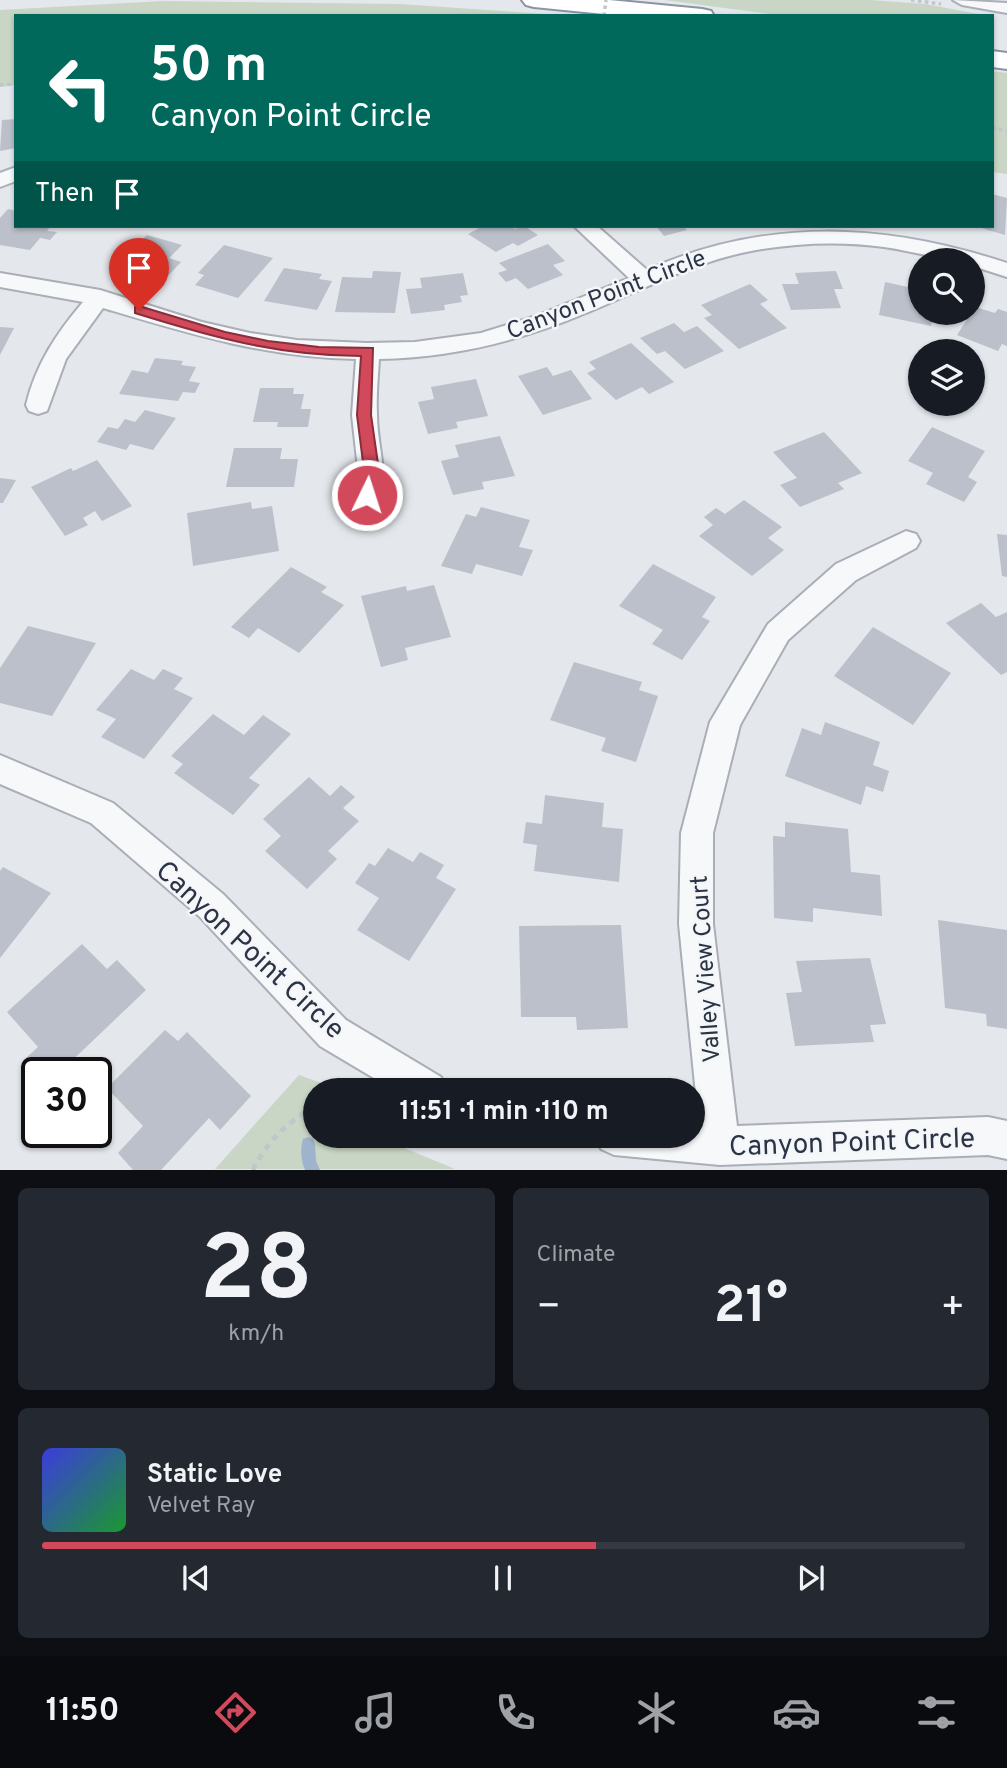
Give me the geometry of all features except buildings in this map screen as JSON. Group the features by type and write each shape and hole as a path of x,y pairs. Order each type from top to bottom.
{"highway":[{"path":"534,0 681,14"}],"street":[{"path":"962,0 1007,8"},
{"path":"587,228 644,280"},
{"name":"Canyon Point Circle","path":"0,280 58,287 223,336 268,345 319,351 368,351 419,349 495,337 567,313 715,252 753,243 841,236 888,239 933,247 1007,270"},
{"path":"38,405 44,377 55,352 100,298"},
{"path":"362,513 372,478 364,415 368,351"},
{"name":"Valley View Court","path":"720,1146 696,924 696,859 697,833 725,722 778,632 846,572 906,541"},
{"name":"Canyon Point Circle","path":"0,769 102,813 211,905 333,1033 408,1078"},
{"name":"Canyon Point Circle","path":"705,1145 988,1136 1007,1140"}],"path":[{"path":"253,1170 258,1158 289,1120 303,1112"}],"green space":[{"path":"665,0 870,0 925,4 978,14 769,14"},
{"path":"163,1 400,4 546,14 14,14 14,85 0,87 0,10"},
{"path":"994,71 1007,73 1007,174 994,172"},
{"path":"299,1075 307,1078 303,1078 303,1148 404,1148 455,1169 215,1169"}],"waterway":[{"path":"308,1148 309,1164 314,1170"}],"route":[{"path":"139,310 223,336 268,345 319,351 368,351 364,415 372,478 367,495"}]}
